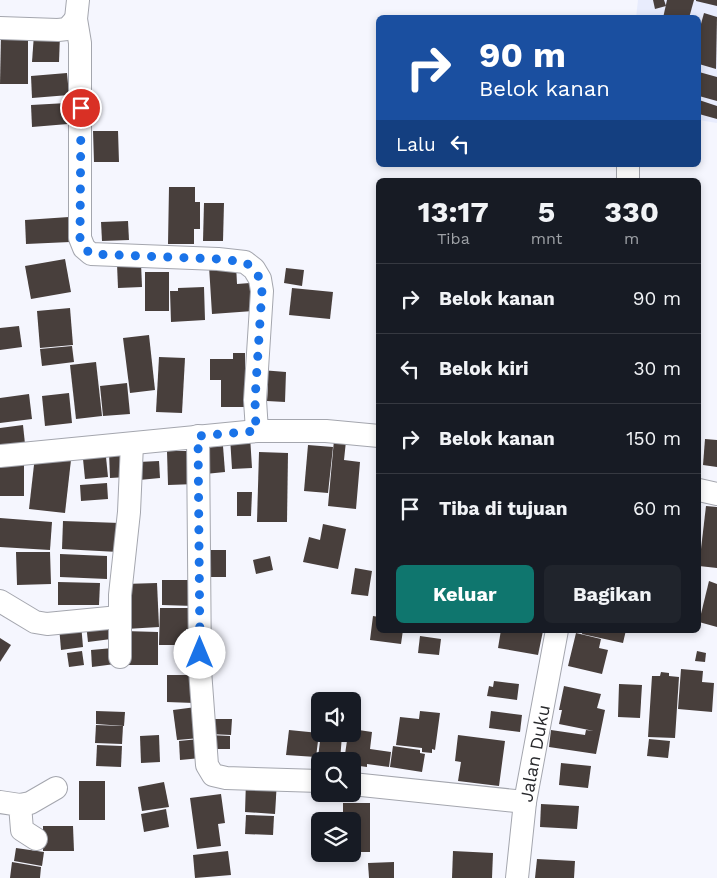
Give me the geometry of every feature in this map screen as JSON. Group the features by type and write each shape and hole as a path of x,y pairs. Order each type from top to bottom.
{"street":[{"path":"0,28 58,30 67,28 77,10"},
{"path":"77,10 80,43 80,238 84,248 91,254 218,259 245,262 254,269 260,279 262,290 255,400 256,431"},
{"path":"0,456 256,431 326,432 376,436"},
{"path":"198,436 200,670 207,765 213,775 226,778 311,781"},
{"path":"120,657 119,617 130,512 132,444"},
{"path":"701,490 717,494"},
{"path":"0,601 35,622 47,624 119,617"},
{"name":"Jalan Duku","path":"517,878 526,802 556,633"},
{"path":"361,785 526,802"},
{"path":"36,839 22,830 10,803 30,803 56,788"}],"shaded area":[{"path":"638,0 717,0 717,123 701,120 701,15 636,15"}],"building":[{"path":"653,0 664,0 666,6 655,9"},
{"path":"667,0 694,0 690,15 664,15"},
{"path":"717,0 717,6 696,1"},
{"path":"704,13 717,17 716,69 701,65 701,24"},
{"path":"1,34 28,34 28,84 0,84"},
{"path":"34,34 60,35 59,62 32,62"},
{"path":"67,73 69,95 32,98 31,76"},
{"path":"701,73 717,77 717,101 701,97"},
{"path":"701,101 717,106 717,119 701,115"},
{"path":"67,103 68,124 32,127 31,105"},
{"path":"93,131 118,131 119,162 94,162"},
{"path":"169,187 195,187 195,202 200,202 200,229 194,229 194,244 168,244"},
{"path":"204,203 224,203 223,241 203,241"},
{"path":"69,217 70,242 26,244 25,220"},
{"path":"128,221 129,240 102,241 101,222"},
{"path":"65,259 71,292 31,299 25,266"},
{"path":"141,263 142,287 118,288 117,264"},
{"path":"236,264 237,284 250,283 253,311 212,314 209,266"},
{"path":"286,268 304,270 302,286 284,283"},
{"path":"145,272 169,272 169,311 145,311"},
{"path":"204,287 205,320 171,322 170,291 178,291 178,288"},
{"path":"292,288 333,292 330,319 289,315"},
{"path":"70,308 73,345 40,348 37,311"},
{"path":"19,326 22,347 0,350 0,328"},
{"path":"149,335 155,390 130,393 123,338"},
{"path":"72,346 74,362 42,366 40,349"},
{"path":"233,353 245,353 245,407 221,407 221,380 210,380 210,359 233,359"},
{"path":"159,357 185,358 182,413 156,412"},
{"path":"96,362 102,416 76,419 70,365"},
{"path":"261,370 286,372 285,402 267,401 268,385 261,384"},
{"path":"127,383 130,414 103,416 100,386"},
{"path":"69,393 72,423 45,426 42,396"},
{"path":"29,394 32,419 0,423 0,398"},
{"path":"23,425 25,444 0,447 0,428"},
{"path":"250,436 252,468 232,469 230,437"},
{"path":"705,439 717,440 717,467 703,465"},
{"path":"334,440 346,441 344,460 360,462 356,509 328,506"},
{"path":"308,445 333,447 328,493 304,491"},
{"path":"223,446 225,472 205,474 203,448"},
{"path":"105,447 108,477 85,479 82,449"},
{"path":"126,451 127,477 110,478 109,452"},
{"path":"167,451 195,451 196,484 168,485"},
{"path":"259,452 288,453 287,522 257,522"},
{"path":"35,456 71,460 65,513 29,509"},
{"path":"159,461 160,478 139,480 138,462"},
{"path":"0,463 24,463 24,496 0,496"},
{"path":"107,483 108,499 81,501 80,485"},
{"path":"237,492 252,492 251,516 237,516"},
{"path":"706,506 717,507 717,568 701,566"},
{"path":"0,518 52,522 50,550 0,547"},
{"path":"63,521 120,523 118,552 62,549"},
{"path":"323,524 346,529 338,569 303,562 309,537 320,540"},
{"path":"209,550 226,550 226,577 209,577"},
{"path":"16,552 50,552 51,584 17,585"},
{"path":"60,554 107,556 107,579 60,577"},
{"path":"270,556 273,570 256,574 253,560"},
{"path":"355,568 372,571 368,596 351,594"},
{"path":"162,580 195,580 194,606 162,605"},
{"path":"709,581 717,584 717,627 701,623 701,614"},
{"path":"58,582 100,583 99,605 58,605"},
{"path":"157,583 159,627 126,629 124,584"},
{"path":"160,608 193,608 192,629 186,629 186,645 159,645"},
{"path":"373,616 376,616 376,633 403,633 401,644 370,640"},
{"path":"109,622 111,639 88,642 86,624"},
{"path":"81,624 83,647 61,650 59,626"},
{"path":"124,631 158,632 158,665 124,665"},
{"path":"500,633 543,633 538,655 498,648"},
{"path":"576,633 601,639 599,648 608,650 602,674 568,666"},
{"path":"582,633 625,633 623,643"},
{"path":"420,636 441,639 439,655 418,653"},
{"path":"0,638 11,645 0,662"},
{"path":"113,648 115,664 92,667 91,650"},
{"path":"82,651 84,665 69,667 67,653"},
{"path":"697,651 706,653 705,662 695,661"},
{"path":"681,669 703,671 702,682 714,683 712,712 678,709"},
{"path":"661,672 669,673 669,676 679,677 675,738 648,737 652,676 660,676"},
{"path":"167,675 195,675 194,703 167,702"},
{"path":"494,681 519,684 517,700 487,696 489,686 493,687"},
{"path":"619,684 642,685 640,718 618,717"},
{"path":"564,686 601,694 597,708 605,710 596,754 549,747 551,730 585,735 586,730 594,731 559,724 562,710 559,710"},
{"path":"196,707 200,738 177,740 173,710"},
{"path":"96,711 125,712 124,726 96,724"},
{"path":"420,711 440,713 435,750 432,749 432,753 422,752 422,748 396,745 400,717 419,719"},
{"path":"491,711 522,715 520,732 489,728"},
{"path":"209,719 232,719 231,735 209,734"},
{"path":"96,725 123,726 122,744 95,743"},
{"path":"289,730 311,732 311,742 318,742 317,752 311,752 311,757 286,755"},
{"path":"361,730 372,732 370,749 391,752 389,767 367,764 367,767 361,766 361,752 345,752 347,742 361,742"},
{"path":"159,735 160,762 141,763 140,736"},
{"path":"209,735 230,736 230,749 209,749"},
{"path":"458,735 505,741 499,786 458,781 461,762 455,761"},
{"path":"199,739 201,758 180,760 179,741"},
{"path":"649,739 670,741 668,758 647,756"},
{"path":"320,742 341,742 341,752 319,752"},
{"path":"97,745 122,746 121,767 96,766"},
{"path":"393,746 420,750 420,753 425,754 422,772 390,767"},
{"path":"561,763 591,766 588,788 559,785"},
{"path":"246,780 277,781 275,814 245,812"},
{"path":"79,781 105,781 105,820 79,820"},
{"path":"164,782 169,807 142,811 138,787"},
{"path":"221,794 225,823 218,824 221,846 197,849 190,798"},
{"path":"343,803 370,803 370,852 361,852 361,812 343,812"},
{"path":"541,804 579,806 577,829 540,827"},
{"path":"166,809 169,827 144,832 141,814"},
{"path":"246,815 274,816 273,835 245,834"},
{"path":"43,826 73,826 74,851 43,851"},
{"path":"16,848 44,852 42,866 14,861"},
{"path":"228,851 231,875 195,878 193,855"},
{"path":"453,851 493,853 492,878 452,878"},
{"path":"537,859 575,861 574,878 535,878"},
{"path":"12,862 41,867 40,878 10,878"},
{"path":"394,862 394,878 369,878 368,863"}],"route":[{"path":"81,108 80,238 84,248 91,254 218,259 245,262 254,269 260,279 262,290 255,400 256,431 198,436 200,653"}]}
